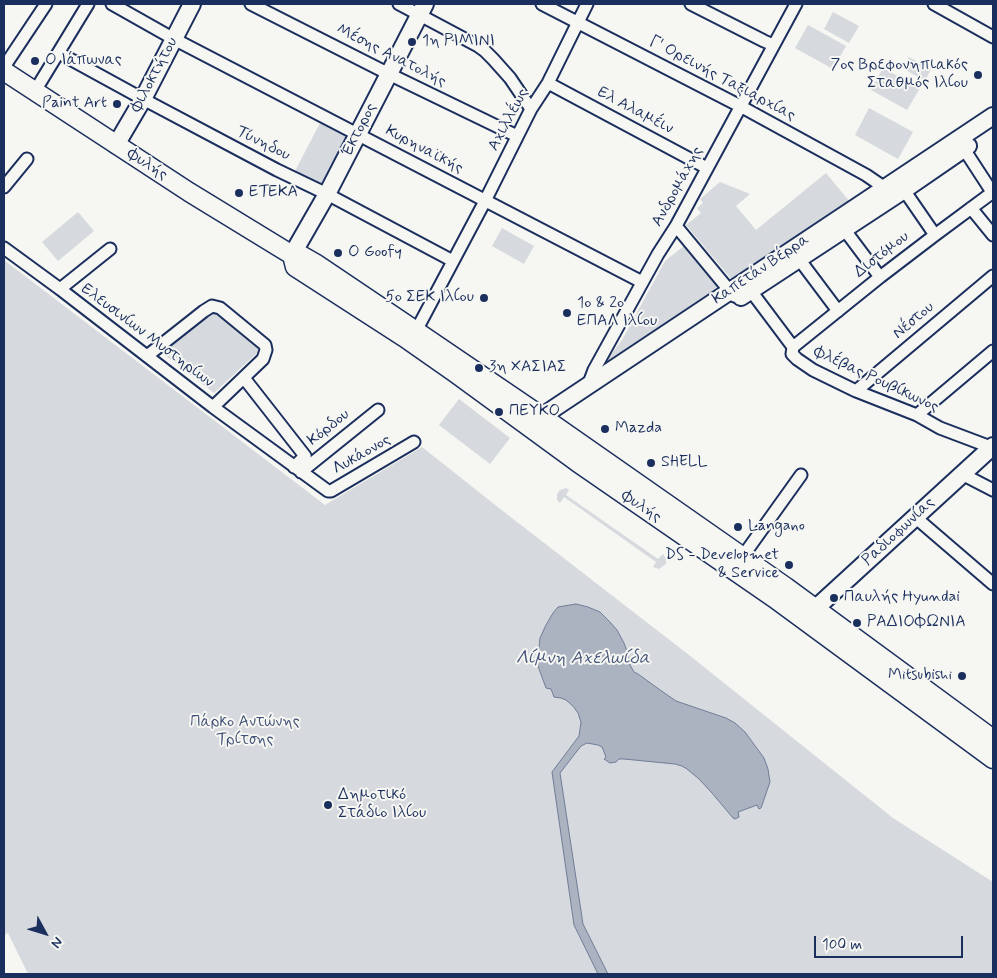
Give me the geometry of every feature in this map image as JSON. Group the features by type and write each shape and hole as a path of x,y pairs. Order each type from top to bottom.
{"main road":[{"name":"Φυλής","path":"4,71 198,197 292,255 302,255 416,331 544,428 577,462 774,598 811,614 993,739"},
{"name":"Φυλής","path":"292,255 296,267 456,373 743,556 811,614 993,758"}],"street":[{"path":"4,67 46,4"},
{"path":"35,91 88,4"},
{"name":"Κυρηναϊκής","path":"112,4 174,39 642,282"},
{"name":"Φιλοκτήτου","path":"116,145 143,99 192,4"},
{"name":"Μέσης Ανατολής","path":"251,4 388,74 517,136"},
{"path":"399,4 422,9 485,51 510,78 531,109"},
{"name":"Γ' Ορεινής Ταξιαρχίας","path":"542,4 740,106 866,175 885,188"},
{"name":"Αχιλλέως","path":"416,331 531,109 548,83 587,4"},
{"path":"691,4 773,45"},
{"name":"Ανδρομάχης","path":"588,386 594,370 642,282 676,226 796,4"},
{"path":"934,4 993,37"},
{"name":"Έκτορος","path":"292,255 327,194 422,9"},
{"name":"Τύνηδου","path":"59,53 277,170 327,194 453,261"},
{"name":"Ελ Αλαμέιν","path":"548,83 707,168"},
{"name":"Καπετάν Βέρρα","path":"544,428 885,188 993,116"},
{"name":"Καπετάν Βέρρα","path":"727,299 750,290 799,259 993,129"},
{"path":"964,149 993,192"},
{"path":"4,187 27,159"},
{"path":"904,190 935,234"},
{"name":"Διστόμου","path":"793,347 935,234 993,192"},
{"path":"971,208 993,235"},
{"path":"676,226 727,299"},
{"path":"844,229 880,277"},
{"name":"Ελευσινίων Μυστηρίων","path":"4,248 324,490"},
{"path":"60,289 110,248"},
{"path":"799,259 838,311"},
{"name":"Νέστου","path":"856,391 993,276"},
{"name":"Φλέβας Ρουβίκωνος","path":"750,290 793,347 792,354 796,359 813,370 856,391 917,415 940,428 993,447"},
{"path":"147,356 204,311 212,306 220,308 265,345 266,350 263,359 213,407"},
{"name":"Καπετάν Βέρρα","path":"544,428 547,413 701,317"},
{"path":"917,415 993,351"},
{"path":"244,378 305,456 298,470"},
{"name":"Κόρδου","path":"298,470 378,410"},
{"path":"271,450 287,433"},
{"name":"Λυκάονος","path":"324,490 332,491 414,442"},
{"name":"Ραδιοφωνίας","path":"811,614 993,447"},
{"path":"962,474 993,490"},
{"path":"743,556 800,475"},
{"path":"915,517 993,584"}],"green space":[{"path":"833,12 859,26 849,43 824,29"},
{"path":"808,25 846,46 833,69 795,48"},
{"path":"909,57 931,69 925,81 902,68"},
{"path":"883,68 920,88 907,110 871,90"},
{"path":"869,108 913,132 898,159 855,135"},
{"path":"320,123 347,137 322,187 294,173"},
{"path":"826,173 850,202 732,280 686,225 701,213 697,208 703,203 700,199 720,182 750,194 736,206 756,230"},
{"path":"78,212 94,231 58,261 42,242"},
{"path":"502,228 534,246 524,264 492,246"},
{"path":"684,246 720,287 719,289 602,366 622,340 665,261"},
{"name":"Πάρκο Αντώνης Τρίτσης","path":"4,260 325,505 422,447 689,655 893,818 993,882 993,974 28,974 8,933 4,935"},
{"path":"212,314 218,314 258,344 259,347 257,353 214,393 162,353"},
{"path":"459,399 510,438 490,464 439,425"},
{"path":"566,488 569,490 566,495 658,559 663,554 666,564 659,569 653,567 656,562 564,497 560,503 557,500 557,494 560,490"}],"water":[{"name":"Λίμνη Αχελωίδα","path":"576,604 600,612 617,630 624,643 634,672 676,701 726,718 745,732 764,758 770,782 761,808 759,809 757,805 738,812 739,817 735,819 699,779 682,766 624,759 610,763 604,759 606,757 602,747 587,743 581,746 560,773 583,924 608,974 598,974 574,925 552,772 579,736 581,722 573,706 566,700 554,697 551,689 546,688 538,666 540,638 553,613 558,607"}],"place":[{"name":"1η ΡΙΜΙΝΙ","path":"412,42"},
{"name":"Ο Ιάπωνας","path":"35,61"},
{"name":"7ος Βρεφονηπιακός Σταθμός Ιλίου","path":"978,75"},
{"name":"Paint Art","path":"117,104"},
{"name":"ΕΤΕΚΑ","path":"239,193"},
{"name":"Ο Goofy","path":"338,253"},
{"name":"5ο ΣΕΚ Ιλίου","path":"484,298"},
{"name":"1ο & 2ο ΕΠΑΛ Ιλίου","path":"567,313"},
{"name":"3η ΧΑΣΙΑΣ","path":"479,368"},
{"name":"ΠΕΥΚΟ","path":"499,412"},
{"name":"Mazda","path":"605,429"},
{"name":"SHELL","path":"651,463"},
{"name":"Langano","path":"738,527"},
{"name":"DS - Developmet & Service","path":"789,565"},
{"name":"Παυλής Hyundai","path":"834,598"},
{"name":"ΡΑΔΙΟΦΩΝΙΑ","path":"857,623"},
{"name":"Mitsubishi","path":"962,676"},
{"name":"Δημοτικό Στάδιο Ιλίου","path":"328,805"}]}
